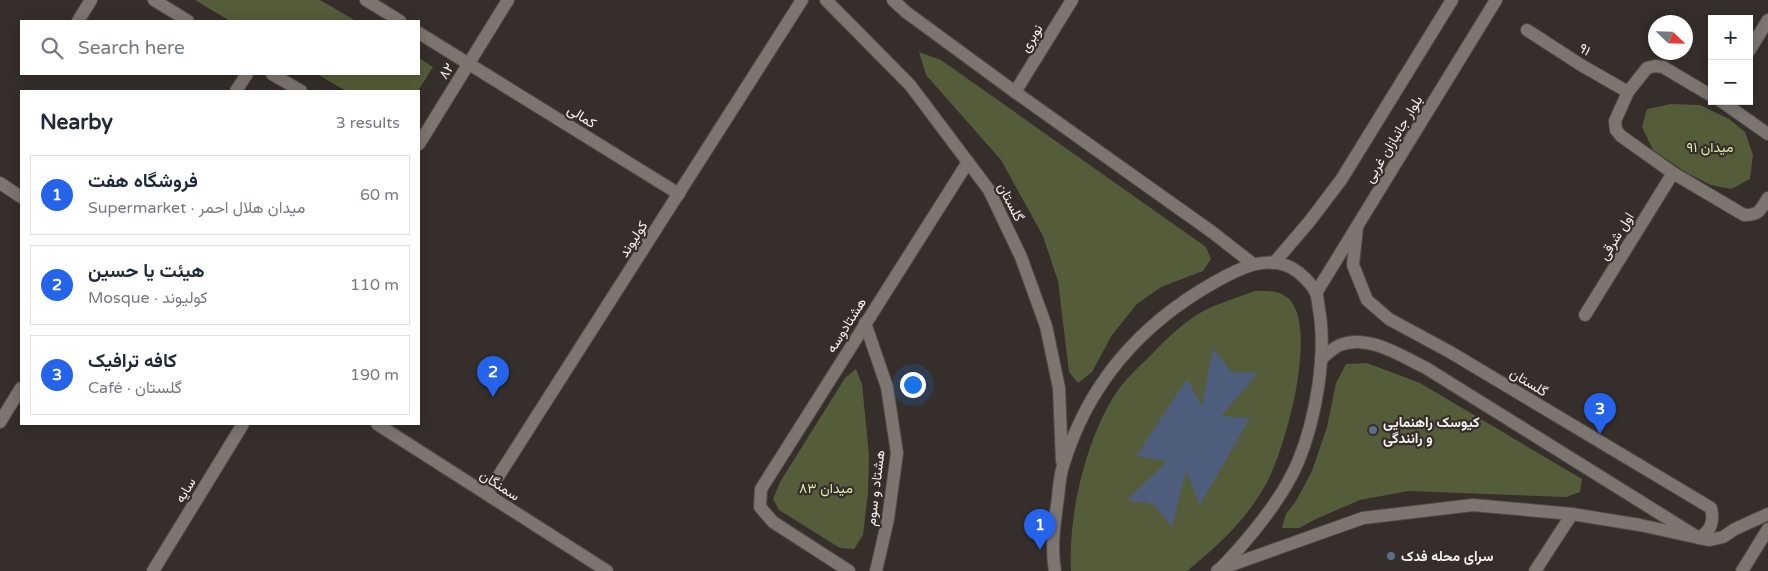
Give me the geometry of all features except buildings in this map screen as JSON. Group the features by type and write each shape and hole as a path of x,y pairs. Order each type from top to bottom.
{"street":[{"path":"79,20 91,0"},
{"path":"154,0 186,20"},
{"path":"366,0 398,20"},
{"path":"468,64 508,0"},
{"name":"کولیوند","path":"487,494 802,0"},
{"name":"گلستان","path":"826,0 910,85 989,190 1022,257 1046,326 1059,388 1062,468"},
{"path":"893,0 906,12 1015,92 1212,232 1253,264"},
{"name":"نوبری","path":"1015,92 1072,0"},
{"name":"بلوار جانبازان غربی","path":"1274,263 1341,180 1452,0"},
{"name":"بلوار جانبازان غربی","path":"1316,293 1496,0"},
{"path":"1753,45 1768,20"},
{"name":"۹۱","path":"1527,30 1581,65 1628,92"},
{"name":"۸۲","path":"420,34 468,64 420,142"},
{"name":"کمالی","path":"468,64 680,194"},
{"path":"1708,94 1663,67 1647,68 1628,92 1615,121 1616,130 1673,173 1744,215 1755,215 1768,198"},
{"path":"237,90 246,75"},
{"path":"274,75 299,90"},
{"path":"1727,105 1768,134"},
{"name":"هشتادوسه","path":"849,571 773,522 760,508 761,489 968,162"},
{"name":"اول شرقی","path":"1585,315 1673,173"},
{"path":"0,183 20,196"},
{"name":"گلستان","path":"1357,227 1353,265 1367,300 1389,319 1450,352 1711,508 1713,518 1710,528 1699,538"},
{"path":"1055,571 1055,522 1062,468 1077,425 1102,381 1130,347 1156,323 1191,296 1227,275 1253,264 1274,263 1292,268 1304,277 1316,293 1322,337 1321,359 1310,422 1298,462 1276,502 1249,538 1219,570"},
{"name":"هشتاد و سوم","path":"865,322 887,387 897,453 888,519 876,571"},
{"path":"1321,359 1339,345 1361,342 1385,348 1426,368 1699,538"},
{"path":"0,422 20,390"},
{"name":"سایه","path":"153,571 242,425"},
{"name":"سمنگان","path":"379,425 607,571"},
{"path":"1219,570 1363,518 1473,505 1572,514 1640,525 1710,540 1723,537 1735,529 1768,514"},
{"path":"1535,571 1572,514"},
{"path":"1742,571 1768,529"}],"green space":[{"path":"195,0 320,0 354,20 228,20"},
{"path":"919,52 941,60 1206,247 1211,259 1203,271 1161,287 1137,304 1112,335 1092,372 1078,383 1069,372 1058,281 1043,236 1001,160 926,75"},
{"path":"420,59 433,67 419,90 344,90 319,75 420,75"},
{"name":"میدان ۹۱","path":"1671,104 1700,105 1729,119 1745,132 1753,155 1750,179 1731,189 1711,185 1687,173 1653,150 1642,127 1647,109"},
{"path":"1255,291 1269,291 1282,294 1290,300 1298,316 1301,337 1296,391 1289,419 1274,468 1258,497 1231,531 1187,571 1071,571 1072,527 1080,480 1095,435 1114,396 1132,374 1168,338 1198,314 1211,307"},
{"path":"1367,363 1420,383 1582,479 1580,492 1566,497 1408,491 1360,500 1299,528 1282,528 1286,514 1296,501 1312,471 1327,427 1336,383 1346,364"},
{"name":"میدان ۸۳","path":"856,369 862,384 869,455 868,493 863,535 854,549 840,548 779,510 773,499 780,482 845,378"}],"water":[{"path":"1213,348 1231,372 1258,373 1221,416 1250,418 1200,505 1186,471 1172,527 1153,504 1127,500 1167,461 1136,456 1187,379 1202,406"}],"place":[{"name":"هیئت یا حسین","path":"493,397"},
{"name":"کیوسک راهنمایی و رانندگی","path":"1373,430"},
{"name":"کافه ترافیک","path":"1600,434"},
{"name":"فروشگاه هفت","path":"1040,550"},
{"name":"سرای محله فدک","path":"1391,556"}]}
